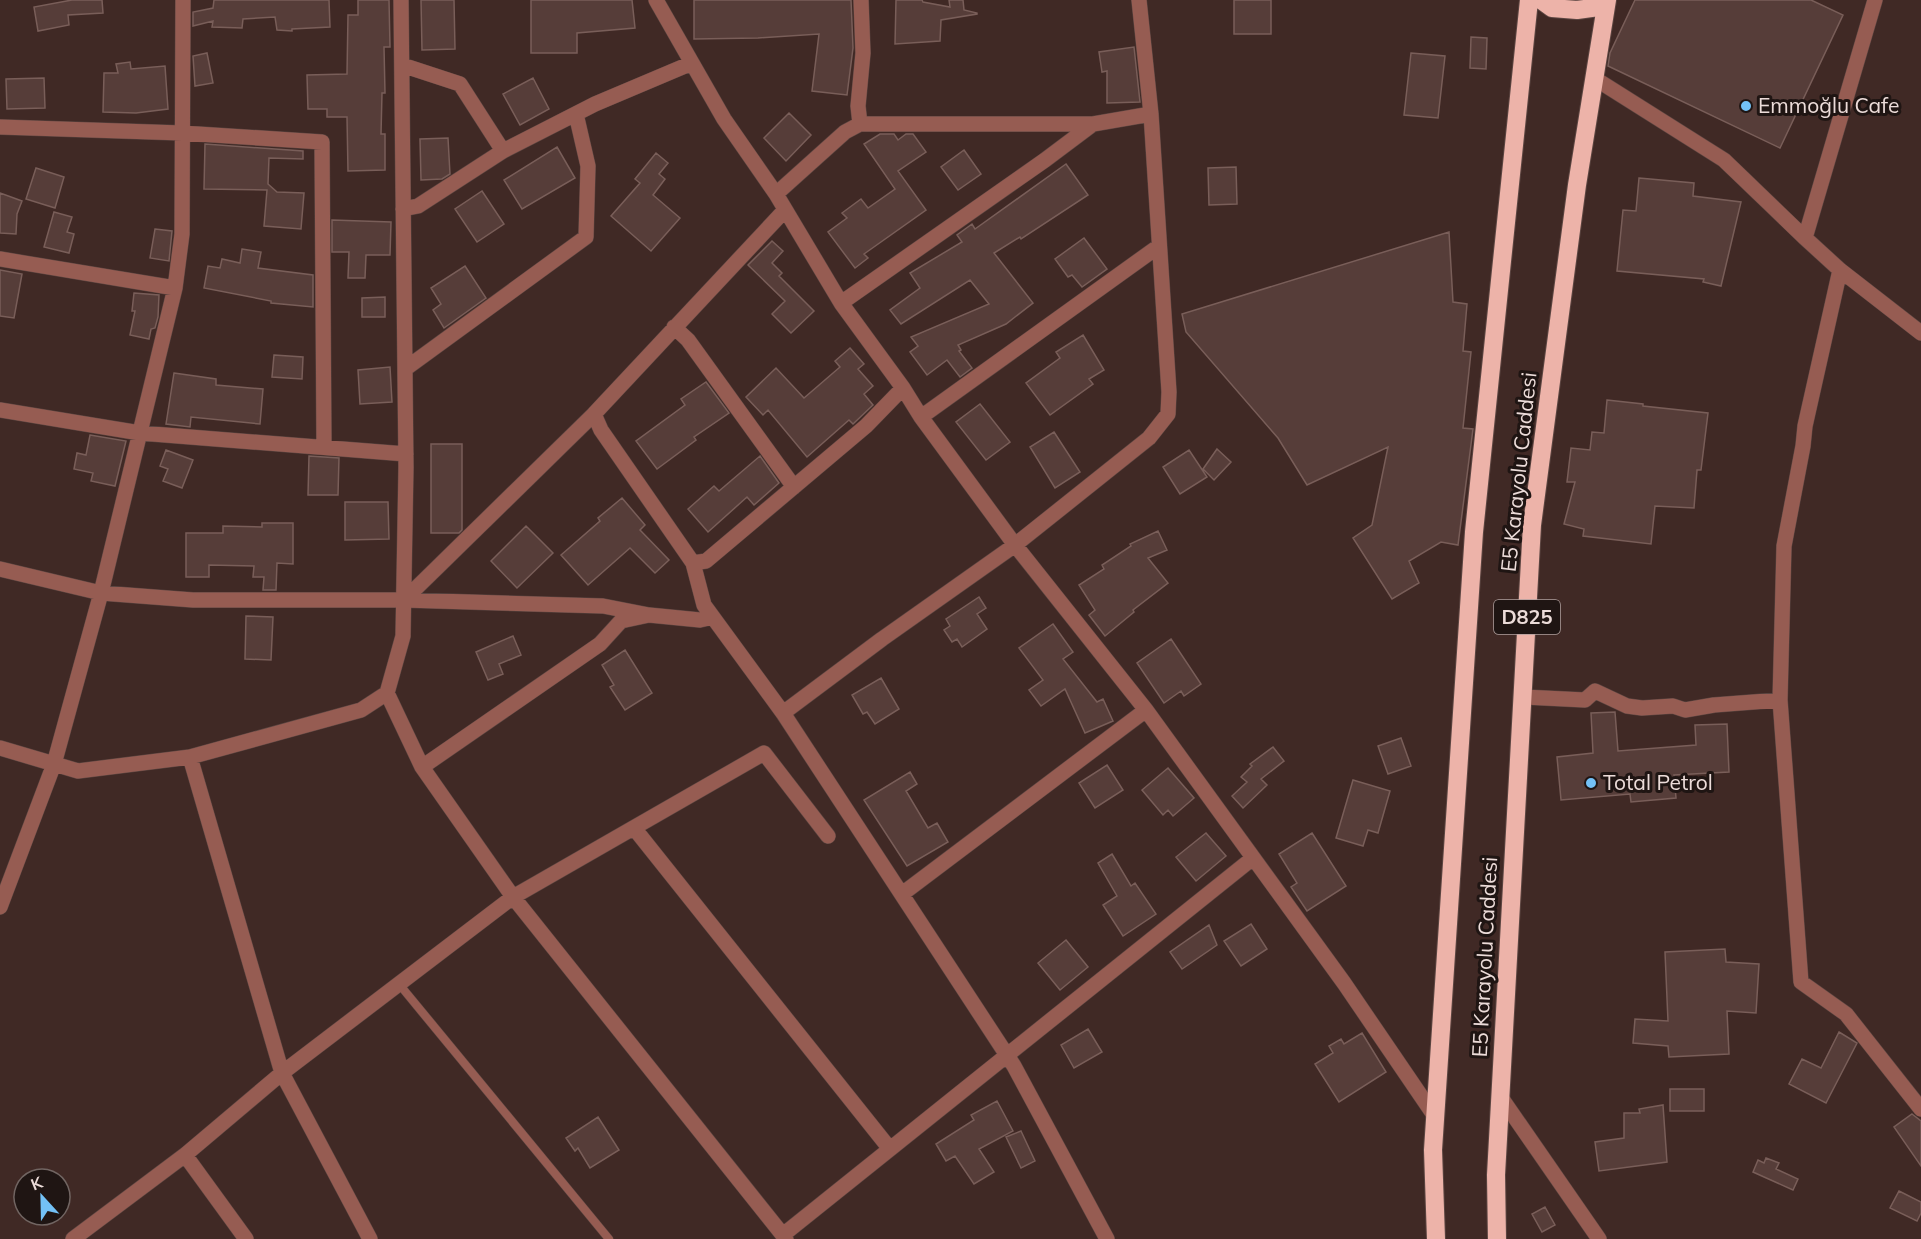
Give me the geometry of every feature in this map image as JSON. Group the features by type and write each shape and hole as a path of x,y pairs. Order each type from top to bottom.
{"highway":[{"name":"E5 Karayolu Caddesi","path":"1436,1239 1434,1150 1474,532 1529,0"},
{"path":"1541,0 1552,8 1577,10 1606,3"},
{"name":"E5 Karayolu Caddesi","path":"1497,1239 1496,1175 1532,525 1575,197 1606,3"}],"street":[{"path":"0,907 54,764 101,593 175,288 182,234 183,0"},
{"path":"401,0 406,454 404,600 403,636 387,693 422,767 513,897 785,1237 1006,1054 1253,858"},
{"path":"656,0 724,119 776,194 841,303 903,388 921,417 1016,545 1146,710 1344,983 1436,1118"},
{"path":"860,124 858,106 863,53 861,0"},
{"path":"783,713 882,639 1016,545 1149,438 1168,414 1169,392 1151,114 1139,0"},
{"path":"1805,238 1875,0"},
{"path":"403,208 418,206 503,151 576,114 692,63"},
{"path":"402,65 460,84 503,151"},
{"path":"1594,78 1724,160 1840,270 1921,333"},
{"path":"405,369 586,237 588,166 576,114"},
{"path":"776,194 845,132 860,124 1093,124 1151,114"},
{"path":"841,303 1093,124"},
{"path":"0,127 182,133 322,142 324,446"},
{"path":"404,600 594,414 785,210"},
{"path":"921,417 1159,246"},
{"path":"0,258 175,288"},
{"path":"1840,270 1805,426 1784,546 1780,700 1801,982 1846,1014 1921,1109"},
{"path":"674,327 688,340 794,487"},
{"path":"693,563 706,561 866,426 903,388"},
{"path":"0,410 140,433 406,454"},
{"path":"594,414 601,430 693,563 704,605 783,713 1006,1054 1107,1239"},
{"path":"0,569 101,593 193,600 404,600 603,606 649,615 700,620 712,617"},
{"path":"422,767 600,644 621,621 649,615"},
{"path":"1523,697 1585,700 1595,691 1627,706 1642,708 1673,706 1685,710 1714,705 1780,700"},
{"path":"0,748 78,771 190,757 361,710 387,693"},
{"path":"902,894 1146,710"},
{"path":"73,1239 185,1155 282,1073 513,897 764,753 828,836"},
{"path":"190,757 282,1073 366,1238"},
{"path":"634,828 890,1149"},
{"path":"1500,1096 1599,1239"},
{"path":"185,1155 246,1239"}],"lane":[{"path":"399,984 609,1239"}],"building":[{"path":"72,0 102,0 103,13 68,15 69,25 38,31 34,7"},
{"path":"214,0 329,0 330,27 292,29 292,31 277,30 275,17 243,19 242,28 212,27 213,21 193,26 193,12 213,8"},
{"path":"358,0 389,0 390,47 384,47 385,93 382,93 381,134 385,134 385,170 348,171 347,117 327,117 327,109 308,109 307,75 347,74 348,15 358,15"},
{"path":"421,0 454,0 455,49 422,50"},
{"path":"531,0 632,0 635,28 577,33 577,53 531,53"},
{"path":"694,0 851,0 853,48 847,95 812,91 819,34 694,39"},
{"path":"896,0 922,0 950,7 949,0 963,0 964,10 977,14 941,20 940,41 895,44"},
{"path":"1234,0 1271,0 1271,34 1234,34"},
{"name":"Emmoğlu Cafe","path":"1635,0 1811,0 1843,15 1780,148 1608,66 1610,53"},
{"path":"1471,37 1487,38 1486,69 1470,68"},
{"path":"1134,47 1140,102 1107,103 1107,71 1102,72 1099,52"},
{"path":"207,53 213,83 195,86 193,56"},
{"path":"1411,53 1445,56 1438,118 1404,115"},
{"path":"130,62 131,69 165,66 168,109 136,113 103,112 104,73 118,73 116,64"},
{"path":"44,78 45,108 7,109 6,79"},
{"path":"533,78 549,109 520,125 503,94"},
{"path":"789,113 811,135 786,161 764,138"},
{"path":"880,134 894,134 898,140 906,134 913,134 926,152 898,171 926,210 864,254 868,258 855,268 828,232 847,218 842,213 861,199 868,208 895,189 864,144"},
{"path":"448,138 450,174 442,179 421,180 420,139"},
{"path":"205,144 303,151 303,159 269,158 268,184 277,192 304,193 301,229 264,226 267,190 204,189"},
{"path":"557,147 575,178 522,209 504,180"},
{"path":"964,150 981,174 958,190 941,167"},
{"path":"656,153 668,163 659,174 665,179 653,195 680,218 651,251 611,216 640,183 635,179"},
{"path":"1066,164 1088,195 1021,239 1020,237 994,253 1033,303 1006,324 958,345 961,350 959,351 972,368 960,377 947,360 927,375 910,352 918,346 911,337 989,304 970,280 901,324 890,310 920,288 910,273 962,242 957,235 972,224 975,229"},
{"path":"1236,167 1237,204 1209,205 1208,168"},
{"path":"36,168 64,177 55,208 26,199"},
{"path":"1639,178 1694,183 1693,196 1741,202 1721,286 1703,282 1704,279 1617,271 1623,210 1636,211"},
{"path":"482,191 504,224 477,242 455,209"},
{"path":"0,193 22,201 17,214 16,234 0,233"},
{"path":"54,212 72,217 67,232 74,234 69,253 44,247"},
{"path":"332,220 391,222 390,255 366,255 365,278 348,278 349,252 332,252"},
{"path":"155,229 172,231 169,261 150,258"},
{"path":"1449,232 1453,302 1467,304 1463,351 1471,352 1463,428 1473,429 1458,545 1441,542 1409,561 1419,583 1392,599 1353,538 1372,525 1388,447 1307,485 1278,438 1186,332 1182,314"},
{"path":"1084,238 1107,269 1082,287 1072,275 1068,277 1055,259"},
{"path":"772,241 783,251 772,263 782,273 779,276 814,311 791,333 772,314 785,301 748,265"},
{"path":"242,249 261,252 258,268 313,275 313,307 271,303 271,301 204,288 208,266 220,268 222,259 240,263"},
{"path":"465,266 486,298 444,328 433,310 441,304 431,288"},
{"path":"0,270 22,274 14,318 0,316"},
{"path":"134,293 159,295 158,317 155,328 151,329 149,339 130,335 135,311 132,311"},
{"path":"385,297 385,317 362,317 362,298"},
{"path":"1083,335 1104,370 1089,379 1093,384 1050,415 1026,383 1060,358 1056,352"},
{"path":"850,348 864,364 858,369 873,386 864,394 873,405 853,424 849,420 807,457 768,410 763,415 746,397 776,368 804,398 840,367 835,361"},
{"path":"274,355 303,357 302,379 272,377"},
{"path":"390,367 392,402 360,404 358,370"},
{"path":"174,373 216,379 216,385 263,389 260,424 191,417 190,427 166,424"},
{"path":"706,382 729,413 694,437 696,440 657,469 636,441 685,405 681,399"},
{"path":"1607,400 1708,413 1701,470 1697,470 1694,508 1655,506 1651,544 1583,536 1584,529 1564,524 1575,482 1567,482 1571,448 1590,450 1592,432 1604,433"},
{"path":"980,404 1010,442 986,460 956,422"},
{"path":"1054,432 1080,472 1055,488 1030,447"},
{"path":"90,435 126,441 115,486 91,481 93,473 74,469 77,453 86,455"},
{"path":"431,444 462,444 462,530 459,533 431,533"},
{"path":"1217,449 1231,462 1214,480 1203,469"},
{"path":"166,450 193,460 182,488 163,481 168,469 160,466"},
{"path":"1189,450 1207,477 1180,494 1163,467"},
{"path":"309,456 339,458 338,495 308,495"},
{"path":"760,456 779,483 754,505 747,497 708,532 688,509 714,486 719,491"},
{"path":"622,498 645,525 640,530 669,560 655,573 630,548 588,585 561,555"},
{"path":"345,502 388,502 389,539 345,540"},
{"path":"262,523 293,523 293,564 277,563 276,590 263,590 264,577 253,577 254,566 209,565 209,577 186,577 186,533 223,533 223,526 262,527"},
{"path":"526,526 553,553 517,588 491,561"},
{"path":"1158,531 1167,550 1148,558 1168,583 1133,610 1134,612 1105,636 1089,615 1095,610 1079,585 1104,569 1102,565 1131,546 1130,544"},
{"path":"979,597 986,608 977,614 987,629 962,647 957,639 952,642 944,630 950,626 946,619"},
{"path":"246,616 273,617 271,660 245,659"},
{"path":"1053,624 1073,652 1063,659 1097,702 1103,699 1113,721 1085,733 1065,689 1041,706 1029,690 1043,680 1019,648"},
{"path":"513,636 521,655 499,664 503,674 488,680 476,652"},
{"path":"1171,639 1201,684 1184,696 1181,691 1164,703 1137,663"},
{"path":"625,650 652,693 625,710 610,687 614,685 602,665"},
{"path":"881,678 899,709 875,724 867,712 863,714 852,695"},
{"path":"1615,712 1618,751 1696,745 1695,725 1727,724 1729,772 1674,775 1676,798 1631,802 1630,794 1561,800 1557,757 1593,753 1591,713"},
{"path":"1401,738 1411,766 1388,774 1378,746"},
{"path":"1273,747 1284,761 1261,779 1267,785 1243,808 1232,796 1247,782 1241,777 1252,766 1250,764"},
{"path":"1107,765 1123,790 1095,808 1079,783"},
{"path":"1168,768 1194,798 1173,816 1168,810 1163,815 1142,790"},
{"path":"910,772 917,784 906,791 928,828 937,823 948,842 907,866 864,800"},
{"path":"1353,780 1390,791 1378,833 1368,830 1363,846 1336,838"},
{"path":"1206,833 1226,856 1196,881 1176,857"},
{"path":"1312,833 1346,886 1307,911 1291,887 1297,883 1279,854"},
{"path":"1112,854 1131,886 1135,883 1156,914 1123,936 1103,905 1117,896 1098,863"},
{"path":"1251,924 1267,949 1241,966 1224,941"},
{"path":"1209,925 1217,945 1182,969 1170,952"},
{"path":"1066,940 1088,967 1060,990 1038,963"},
{"path":"1725,949 1726,962 1759,964 1756,1013 1727,1011 1729,1054 1669,1057 1668,1046 1633,1043 1635,1019 1668,1021 1665,952"},
{"path":"1088,1029 1102,1052 1074,1068 1061,1045"},
{"path":"1839,1032 1857,1043 1826,1103 1789,1084 1802,1059 1821,1068"},
{"path":"1362,1033 1386,1072 1339,1102 1315,1064 1333,1053 1329,1046 1341,1039 1344,1044"},
{"path":"1670,1089 1704,1089 1704,1111 1670,1111"},
{"path":"997,1101 1013,1131 979,1149 994,1172 974,1184 955,1156 946,1161 936,1144 974,1120 971,1115"},
{"path":"1663,1105 1667,1162 1599,1171 1595,1142 1624,1138 1624,1113 1640,1113 1639,1109"},
{"path":"1912,1114 1921,1121 1921,1166 1894,1127"},
{"path":"598,1117 619,1150 590,1168 578,1148 575,1151 566,1138"},
{"path":"1021,1131 1035,1161 1021,1168 1006,1137"},
{"path":"1766,1158 1779,1163 1776,1169 1798,1179 1793,1190 1753,1172 1758,1160 1764,1163"},
{"path":"1899,1191 1921,1202 1921,1213 1917,1221 1890,1208"},
{"path":"1545,1207 1555,1225 1542,1232 1532,1214"}],"place":[{"name":"Emmoğlu Cafe","path":"1746,106"},
{"name":"Total Petrol","path":"1591,783"}]}
